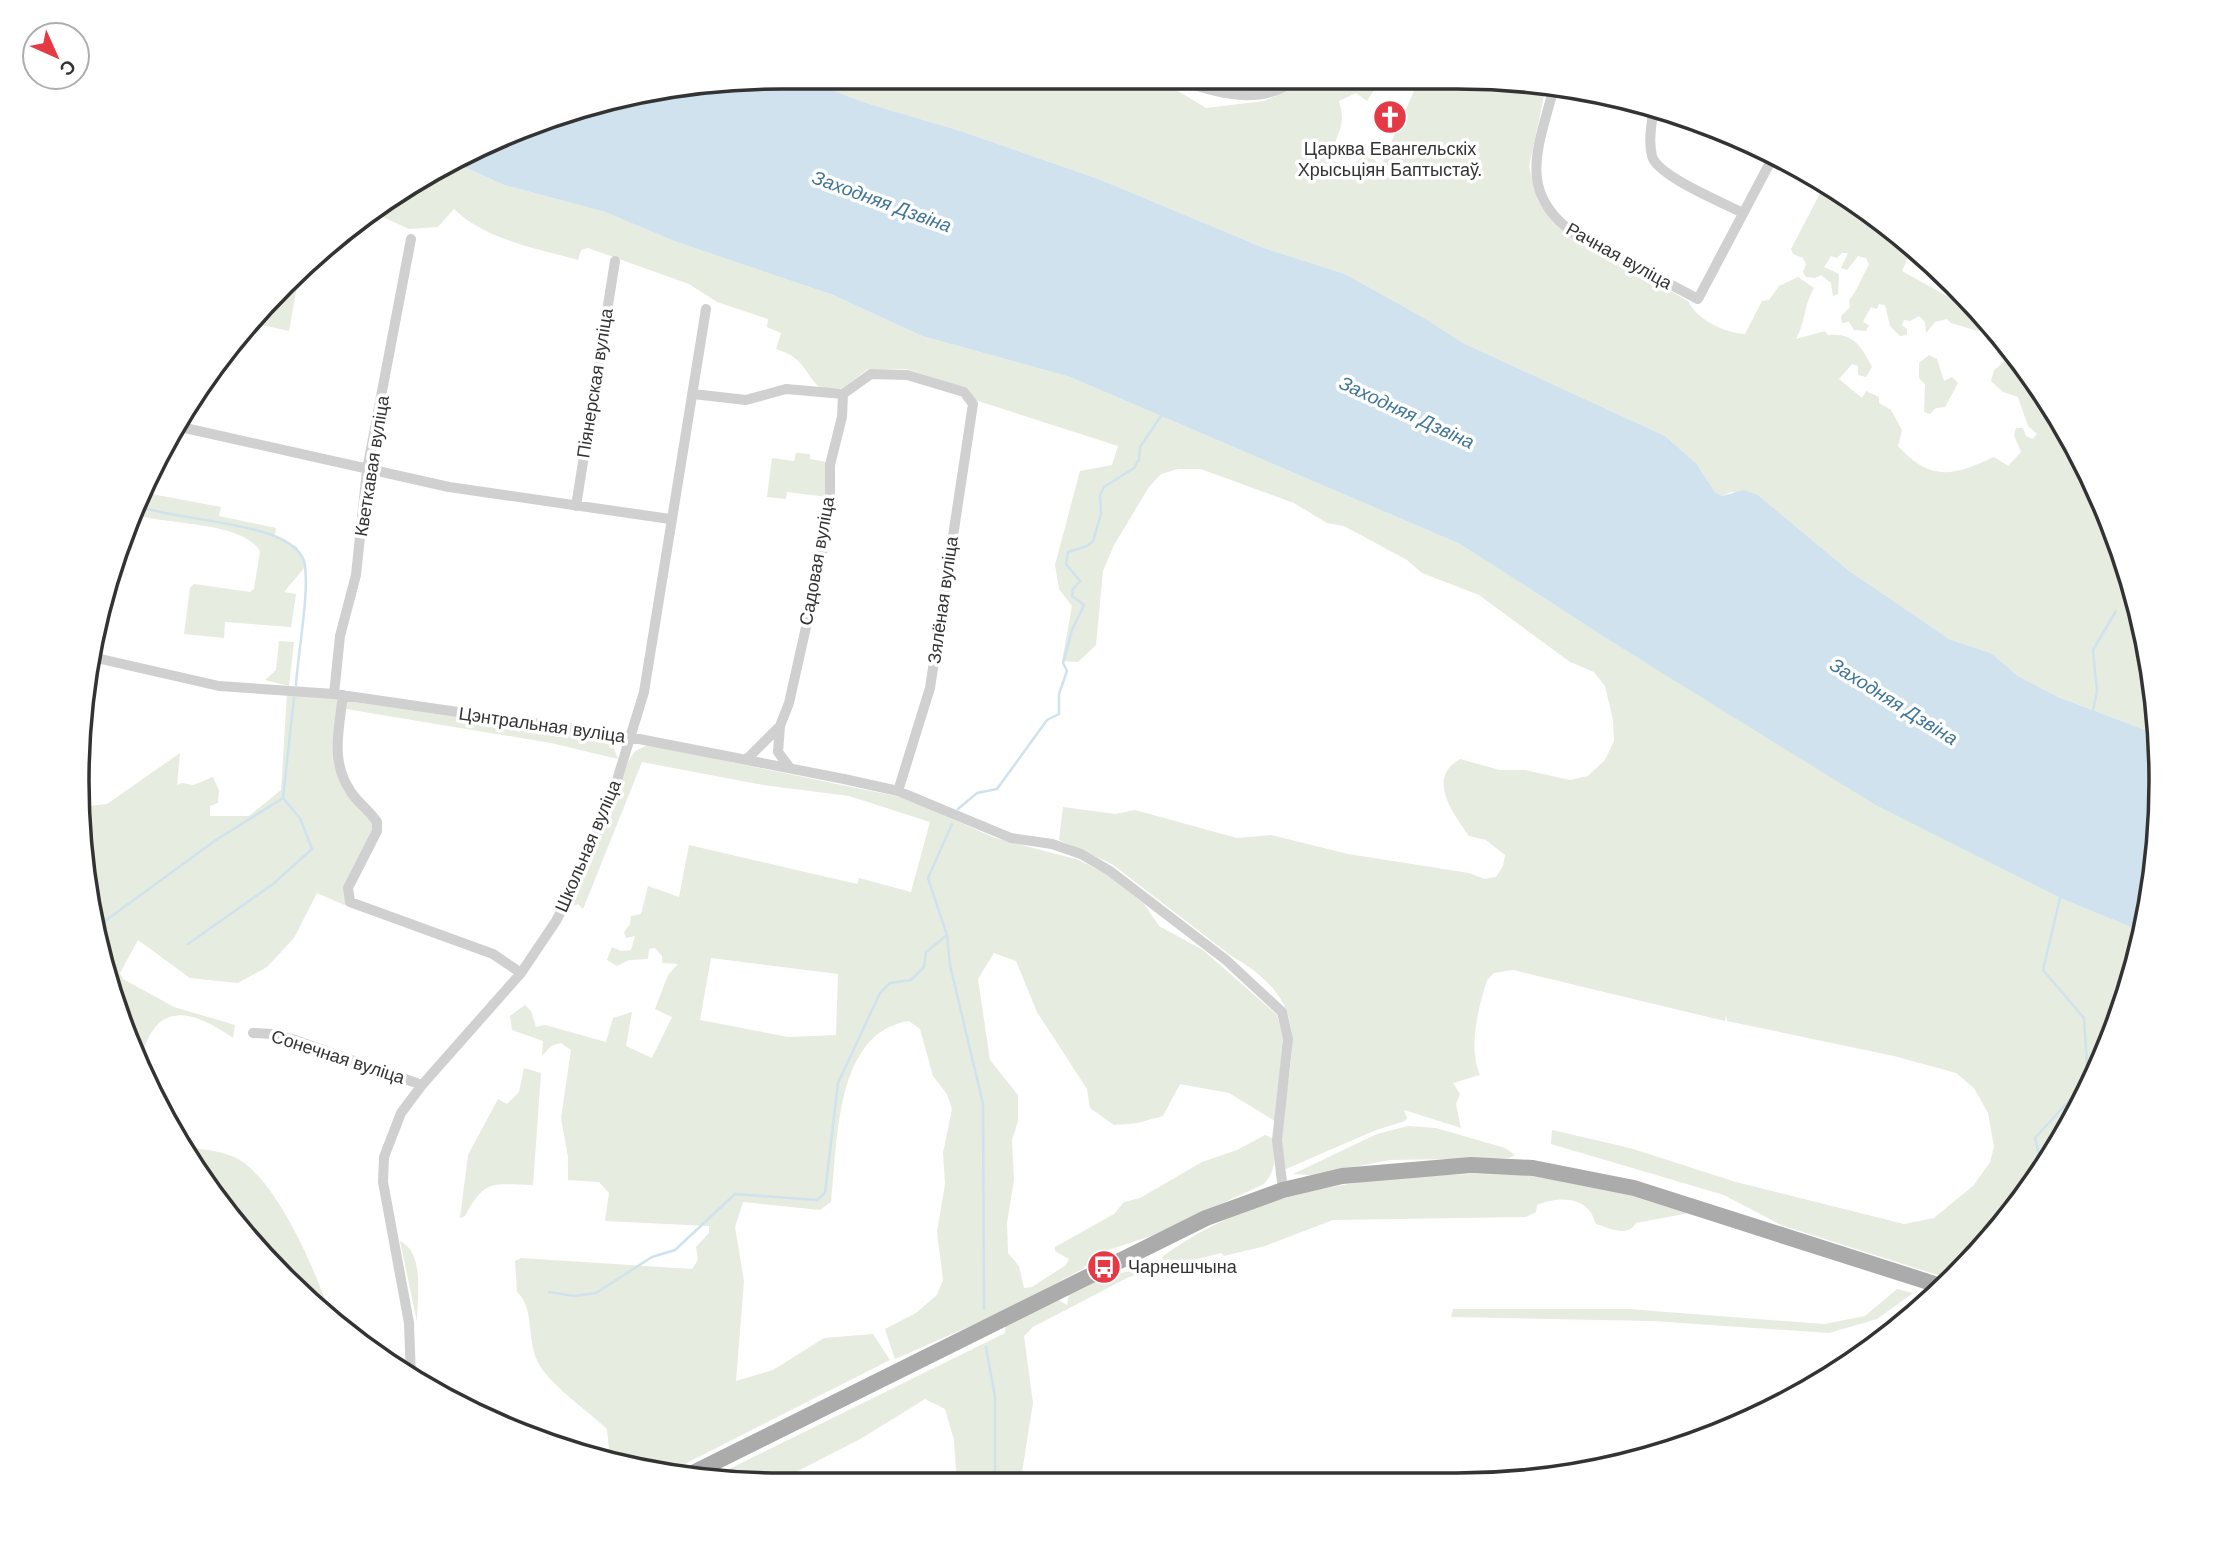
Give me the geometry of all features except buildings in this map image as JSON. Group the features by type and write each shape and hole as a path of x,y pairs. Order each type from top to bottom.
{"main road":[{"path":"703,1468 1206,1218 1283,1191 1342,1176 1395,1169 1471,1165 1566,1172 1634,1188 1932,1283"}],"street":[{"path":"1204,89 1262,95 1281,89"},
{"name":"Рачная вуліца","path":"1552,96 1534,165 1542,201 1558,223 1574,234 1698,299 1743,213"},
{"path":"1654,118 1652,156 1656,163 1672,176 1743,213 1769,164"},
{"name":"Кветкавая вуліца","path":"411,239 367,470 356,575 340,636 337,764 352,795 377,822 377,831 348,888 350,902 494,954 521,973"},
{"name":"Піянерская вуліца","path":"576,506 615,261"},
{"name":"Школьная вуліца","path":"411,1365 409,1323 383,1182 388,1143 401,1113 422,1085 521,973 575,884 614,790 644,692 706,309"},
{"name":"Зялёная вуліца","path":"843,394 871,374 907,375 964,392 973,404 930,688 898,791"},
{"path":"693,394 746,400 786,389 843,394"},
{"name":"Садовая вуліца","path":"790,768 778,752 780,726 789,703 819,569 830,511 830,465 842,417 843,394"},
{"path":"186,428 449,488 670,519"},
{"name":"Цэнтральная вуліца","path":"101,659 219,686 339,694 629,737 790,768 898,791 1011,838 1052,844 1081,854 1110,870 1276,1003 1286,1021 1288,1039 1277,1140 1283,1191"},
{"name":"Садовая вуліца","path":"746,760 780,726"},
{"name":"Сонечная вуліца","path":"253,1033 292,1039 422,1085"}],"shaded area":[{"path":"830,89 1175,89 1206,108 1264,101 1292,89 1375,89 1367,101 1356,93 1339,101 1342,119 1332,161 1354,166 1364,152 1377,162 1377,171 1390,178 1393,168 1382,163 1414,91 1412,89 1544,95 1529,167 1538,201 1557,225 1688,301 1705,320 1737,333 1745,334 1762,301 1769,300 1779,286 1798,277 1814,288 1796,339 1825,331 1828,335 1844,336 1856,342 1872,367 1866,377 1858,375 1858,366 1852,364 1839,379 1862,398 1866,391 1879,397 1879,403 1891,410 1902,430 1898,446 1921,466 1943,472 1954,471 1994,457 2008,466 2021,452 2014,435 2016,428 2023,428 2026,436 2033,439 2037,434 2028,426 2018,397 2003,392 1991,381 1994,370 2004,362 1997,353 1998,351 2056,435 2096,516 2125,602 2143,691 2147,730 2058,697 2018,676 1991,653 1949,639 1848,570 1758,495 1731,492 1722,496 1715,492 1696,463 1665,436 1461,342 1426,319 1345,274 1264,248 1101,180 964,132 863,102"},
{"path":"464,167 504,185 605,212 674,241 833,295 922,336 1070,377 1460,544 1620,647 1874,803 2060,898 2132,928 2112,1003 2096,1046 2056,1127 2006,1202 1940,1276 1781,1225 1724,1195 1551,1144 1552,1130 1630,1148 1736,1182 1904,1224 1934,1218 1974,1185 1990,1162 1994,1147 1988,1113 1974,1088 1956,1073 1894,1056 1727,1021 1726,1015 1725,1021 1513,970 1494,973 1487,980 1475,1040 1476,1064 1480,1075 1453,1083 1460,1094 1456,1104 1461,1128 1404,1110 1407,1118 1405,1121 1376,1130 1286,1169 1282,1158 1282,1140 1292,1046 1291,1026 1285,1008 1274,990 1256,973 1112,864 1059,840 1063,807 1115,814 1135,810 1237,838 1271,835 1348,854 1469,873 1484,879 1496,877 1503,866 1505,855 1486,840 1469,836 1450,807 1444,786 1445,776 1450,767 1460,759 1500,770 1525,770 1570,780 1588,776 1605,760 1614,741 1613,720 1605,686 1594,672 1570,662 1479,595 1422,573 1407,560 1344,526 1327,523 1294,503 1201,469 1178,469 1161,474 1149,487 1114,545 1103,571 1096,645 1078,662 1062,661 1072,606 1059,589 1055,565 1080,471 1112,465 1118,446 975,400 968,389 906,369 868,369 843,388 820,388 793,356 776,349 781,333 767,327 768,319 717,302 689,284 588,248 581,250 578,260 512,242 481,228 454,209 438,227 409,229 382,217"},
{"path":"1820,193 1878,232 1908,257 1902,271 1953,299 1983,333 1951,323 1947,319 1935,322 1926,333 1925,322 1919,316 1910,321 1904,320 1902,325 1907,329 1907,335 1900,336 1890,326 1885,305 1879,304 1877,309 1871,307 1863,322 1869,325 1866,331 1854,330 1849,322 1842,323 1841,316 1850,307 1849,300 1869,265 1866,258 1858,256 1847,270 1841,268 1848,253 1842,253 1837,258 1831,256 1824,267 1839,274 1838,294 1833,296 1831,283 1821,275 1815,278 1806,277 1803,272 1806,264 1803,258 1793,254 1791,249"},
{"path":"297,288 289,331 261,325"},
{"path":"1929,355 1937,359 1944,381 1952,377 1958,383 1945,407 1936,408 1930,414 1924,412 1925,384 1919,378 1919,363"},
{"path":"796,453 810,454 810,459 827,462 827,497 787,492 786,499 767,497 772,458 794,461"},
{"path":"152,494 221,507 219,516 276,528 275,535 297,547 305,567 284,592 296,594 291,627 225,622 224,638 184,634 190,588 194,584 250,592 254,589 260,551 250,541 236,534 201,525 142,516"},
{"path":"279,641 294,642 289,686 265,680 276,670"},
{"path":"287,694 338,698 333,751 371,817 373,831 344,888 344,897 349,907 317,893 294,938 267,967 238,983 190,978 138,940 120,973 123,979 174,1007 235,1025 233,1038 202,1020 175,1016 164,1020 154,1029 144,1050 126,1003 103,916 95,871 90,806 107,804 180,753 177,785 193,785 213,777 219,790 218,803 210,806 210,816 249,816 281,790"},
{"path":"347,701 601,738 613,746 618,759 551,743 346,709"},
{"path":"648,745 905,798 995,838 1079,860 1108,875 1144,904 1159,926 1203,950 1277,1015 1283,1037 1275,1121 1229,1093 1180,1084 1163,1116 1137,1123 1114,1125 1090,1108 1087,1089 1037,1012 1016,961 994,953 978,979 990,1060 1018,1095 1018,1121 1012,1140 1014,1180 1007,1223 1008,1253 1019,1266 1024,1288 1032,1287 1066,1265 1069,1259 1055,1251 1055,1247 1114,1214 1124,1202 1140,1198 1202,1162 1237,1150 1265,1135 1274,1139 1275,1146 1274,1163 1268,1179 1264,1184 1154,1235 1108,1250 1079,1271 1000,1313 895,1359 885,1329 916,1313 937,1295 943,1280 937,1232 945,1184 943,1153 952,1109 947,1094 933,1076 920,1029 909,1021 884,1030 866,1046 853,1068 844,1094 831,1202 820,1210 743,1202 735,1227 744,1281 736,1381 773,1370 824,1338 873,1334 890,1360 682,1465 608,1450 607,1429 553,1382 535,1356 529,1316 523,1299 517,1292 515,1261 521,1258 692,1269 698,1260 696,1247 709,1233 709,1226 605,1221 609,1193 599,1182 568,1180 568,1157 561,1118 571,1050 561,1043 551,1046 542,1056 543,1041 512,1030 510,1016 525,1005 531,1011 536,1027 545,1025 606,1042 613,1018 632,1012 626,1046 652,1058 672,1017 655,1009 668,975 678,964 662,963 662,956 655,948 649,949 648,959 629,960 617,966 607,960 612,947 621,951 631,950 635,936 626,938 624,932 630,924 631,916 641,914 648,886 679,897 689,845 857,884 859,878 911,892 930,822 849,796 763,785 642,762 583,909 578,904 572,907 569,904 635,751","holes":["711,958 838,974 836,1035 788,1037 700,1020"]},
{"path":"524,1068 541,1073 533,1185 499,1185 485,1189 472,1203 465,1216 460,1218 468,1155 498,1099 507,1104 519,1092"},
{"path":"1408,1126 1436,1128 1505,1148 1515,1155 1509,1158 1390,1160 1312,1175 1293,1174 1377,1134"},
{"path":"195,1148 234,1157 249,1167 265,1184 293,1228 325,1300 261,1237 232,1202"},
{"path":"1531,1175 1633,1195 1689,1213 1636,1223 1632,1228 1623,1231 1596,1224 1586,1207 1566,1200 1537,1205 1536,1212 1526,1217 1333,1220 1265,1246 1224,1256 1221,1253 1129,1277 1033,1327 1024,1336 1033,1403 1022,1473 956,1473 954,1440 945,1409 925,1399 862,1438 794,1473 727,1470 1005,1333 1005,1325 1057,1299 1067,1305 1069,1294 1105,1276 1141,1269 1162,1259 1197,1234 1233,1216 1310,1192 1350,1184 1431,1176"},
{"path":"400,1241 408,1247 416,1265 417,1322"},
{"path":"1897,1289 1913,1293 1877,1319 1829,1333 1653,1321 1451,1317 1453,1309 1628,1309 1824,1324 1865,1316"}],"water":[{"name":"Заходняя Дзвіна","path":"830,89 1101,180 1264,248 1345,274 1426,319 1461,342 1665,436 1696,463 1715,492 1722,496 1744,490 1758,495 1848,570 1949,639 1991,653 2018,676 2058,697 2147,730 2149,781 2147,826 2143,871 2132,928 2060,898 1874,804 1620,647 1460,544 1070,377 922,336 833,295 674,241 605,212 504,185 464,167 516,142 559,126 646,103 736,91"}],"waterway":[{"path":"958,809 977,793 997,789 1047,720 1059,714 1059,694 1067,671 1063,663 1072,630 1084,605 1072,596 1073,589 1080,581 1066,564 1068,552 1087,546 1093,541 1101,514 1100,495 1104,487 1134,468 1139,459 1140,447 1163,413"},
{"path":"146,508 259,531 281,539 298,551 305,566 306,578 296,685"},
{"path":"2093,710 2097,691 2093,650 2116,611"},
{"path":"104,922 216,840 283,798 294,698"},
{"path":"188,944 273,884 312,849 300,818 283,798"},
{"path":"952,824 928,878 947,935 950,965 983,1104 984,1309"},
{"path":"2060,898 2043,970 2084,1018 2087,1065"},
{"path":"549,1292 574,1296 596,1293 652,1257 675,1250 735,1194 817,1200 825,1193 838,1083 880,993 890,983 911,980 924,967 926,952 947,935"},
{"path":"2039,1154 2035,1138 2071,1099"},
{"path":"986,1347 995,1397 995,1473"}],"place":[{"name":"Царква Евангельскіх Хрысьціян Баптыстаў.","path":"1390,117"},
{"name":"Чарнешчына","path":"1104,1267"}]}
